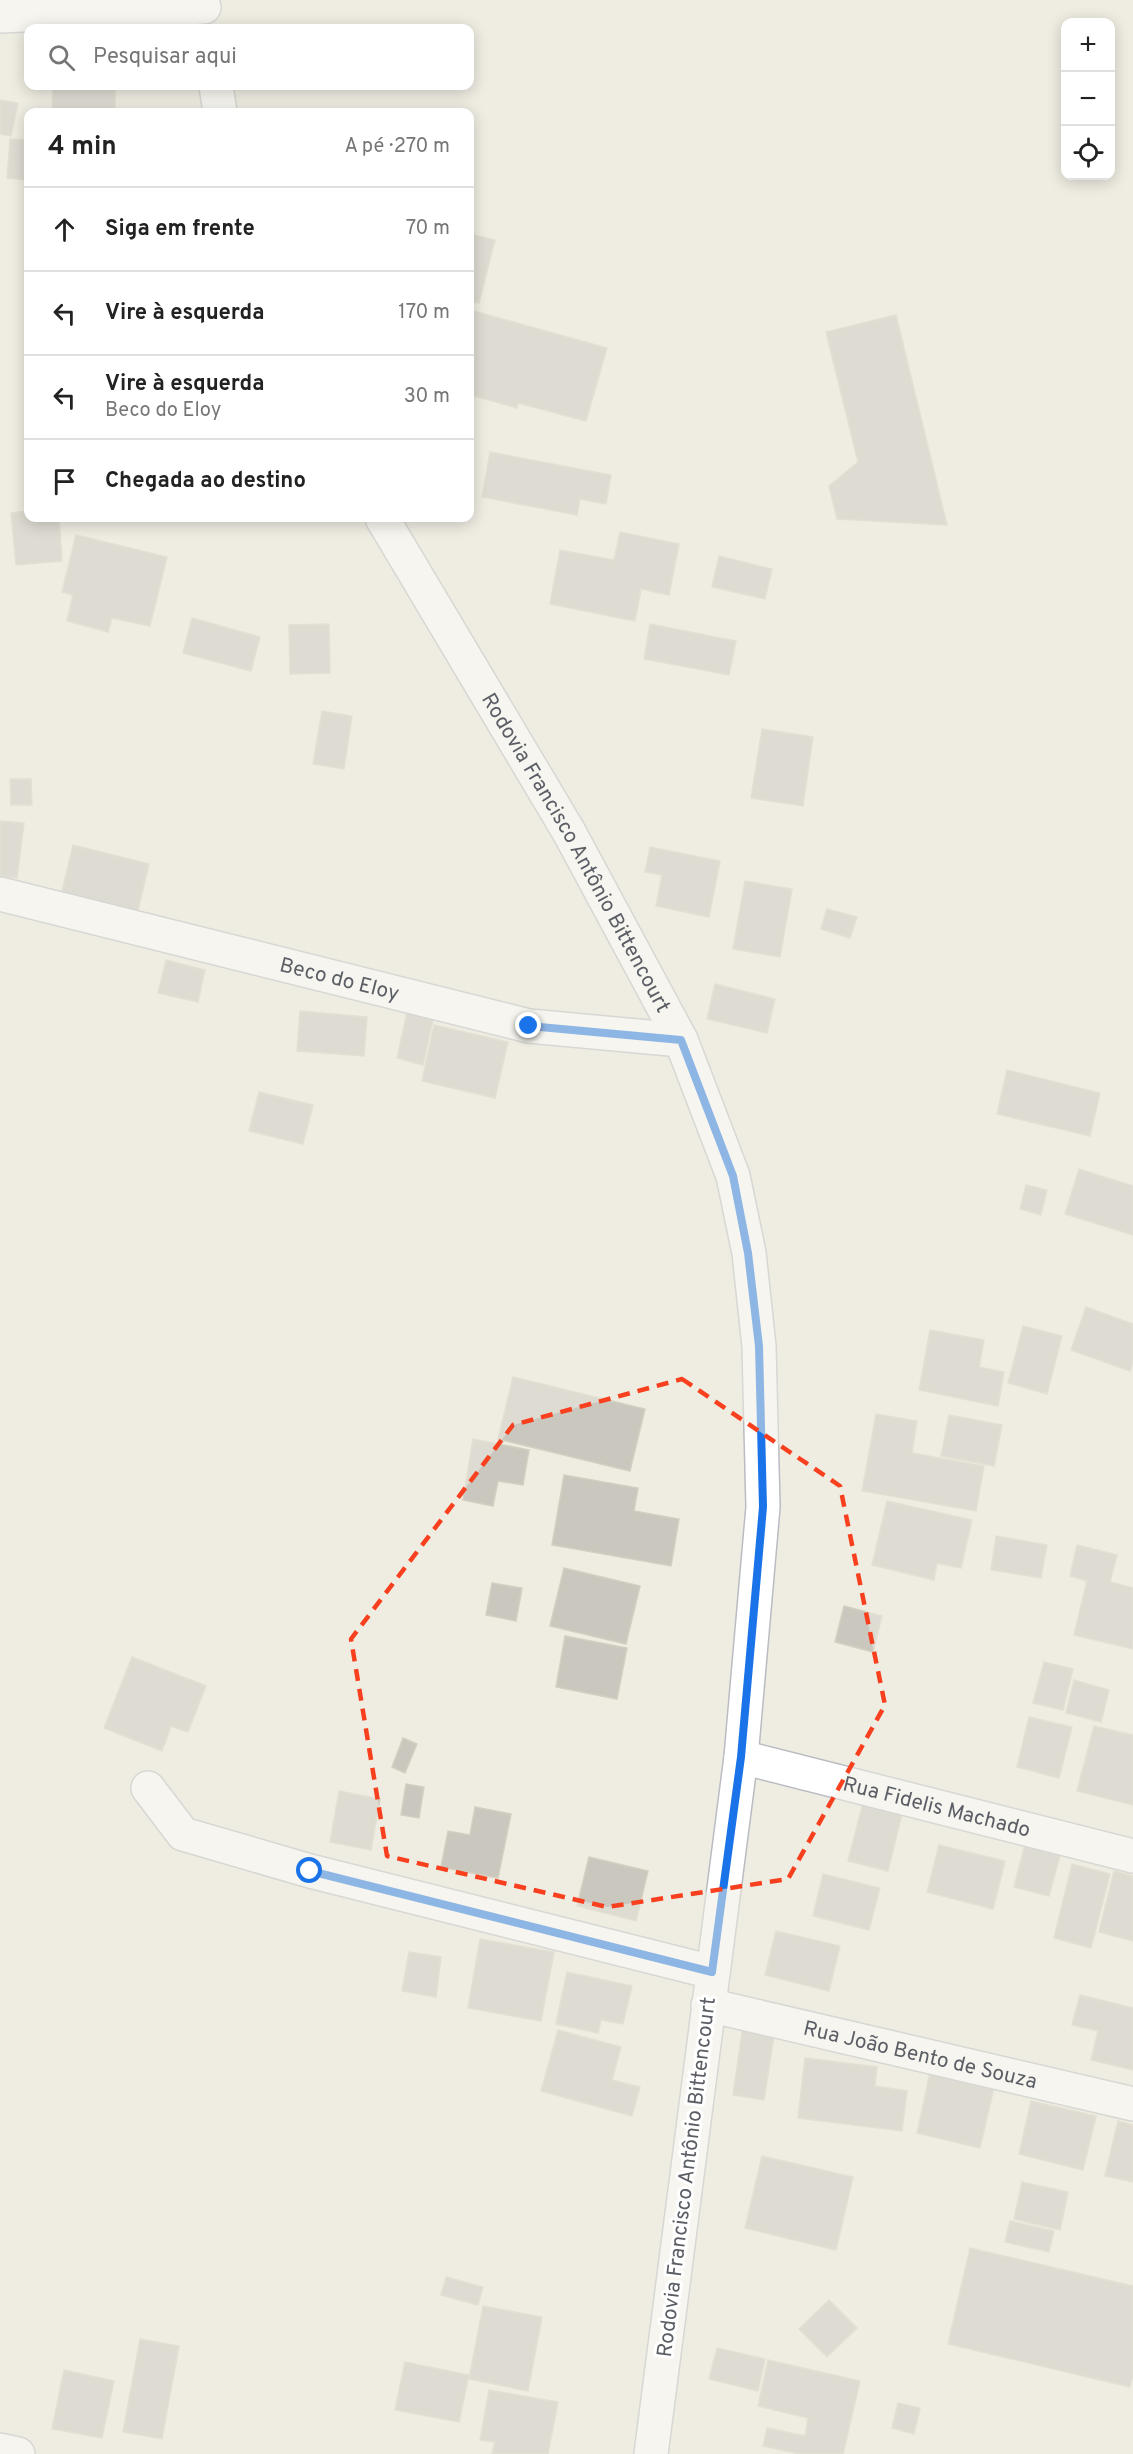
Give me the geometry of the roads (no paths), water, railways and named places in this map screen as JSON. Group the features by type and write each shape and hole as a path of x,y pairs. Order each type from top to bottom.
{"street":[{"path":"0,16 205,12"},
{"path":"217,90 219,108"},
{"name":"Rodovia Francisco Antônio Bittencourt","path":"384,522 569,832 681,1040 733,1176 748,1253 759,1346 763,1507 741,1757 651,2454"},
{"name":"Beco do Eloy","path":"0,894 529,1026 681,1040"},
{"name":"Rua Fidelis Machado","path":"741,1757 1133,1856"},
{"path":"148,1788 183,1834 310,1871 712,1972"},
{"name":"Rua João Bento de Souza","path":"708,2005 1133,2104"},
{"path":"0,2450 18,2454"}]}
